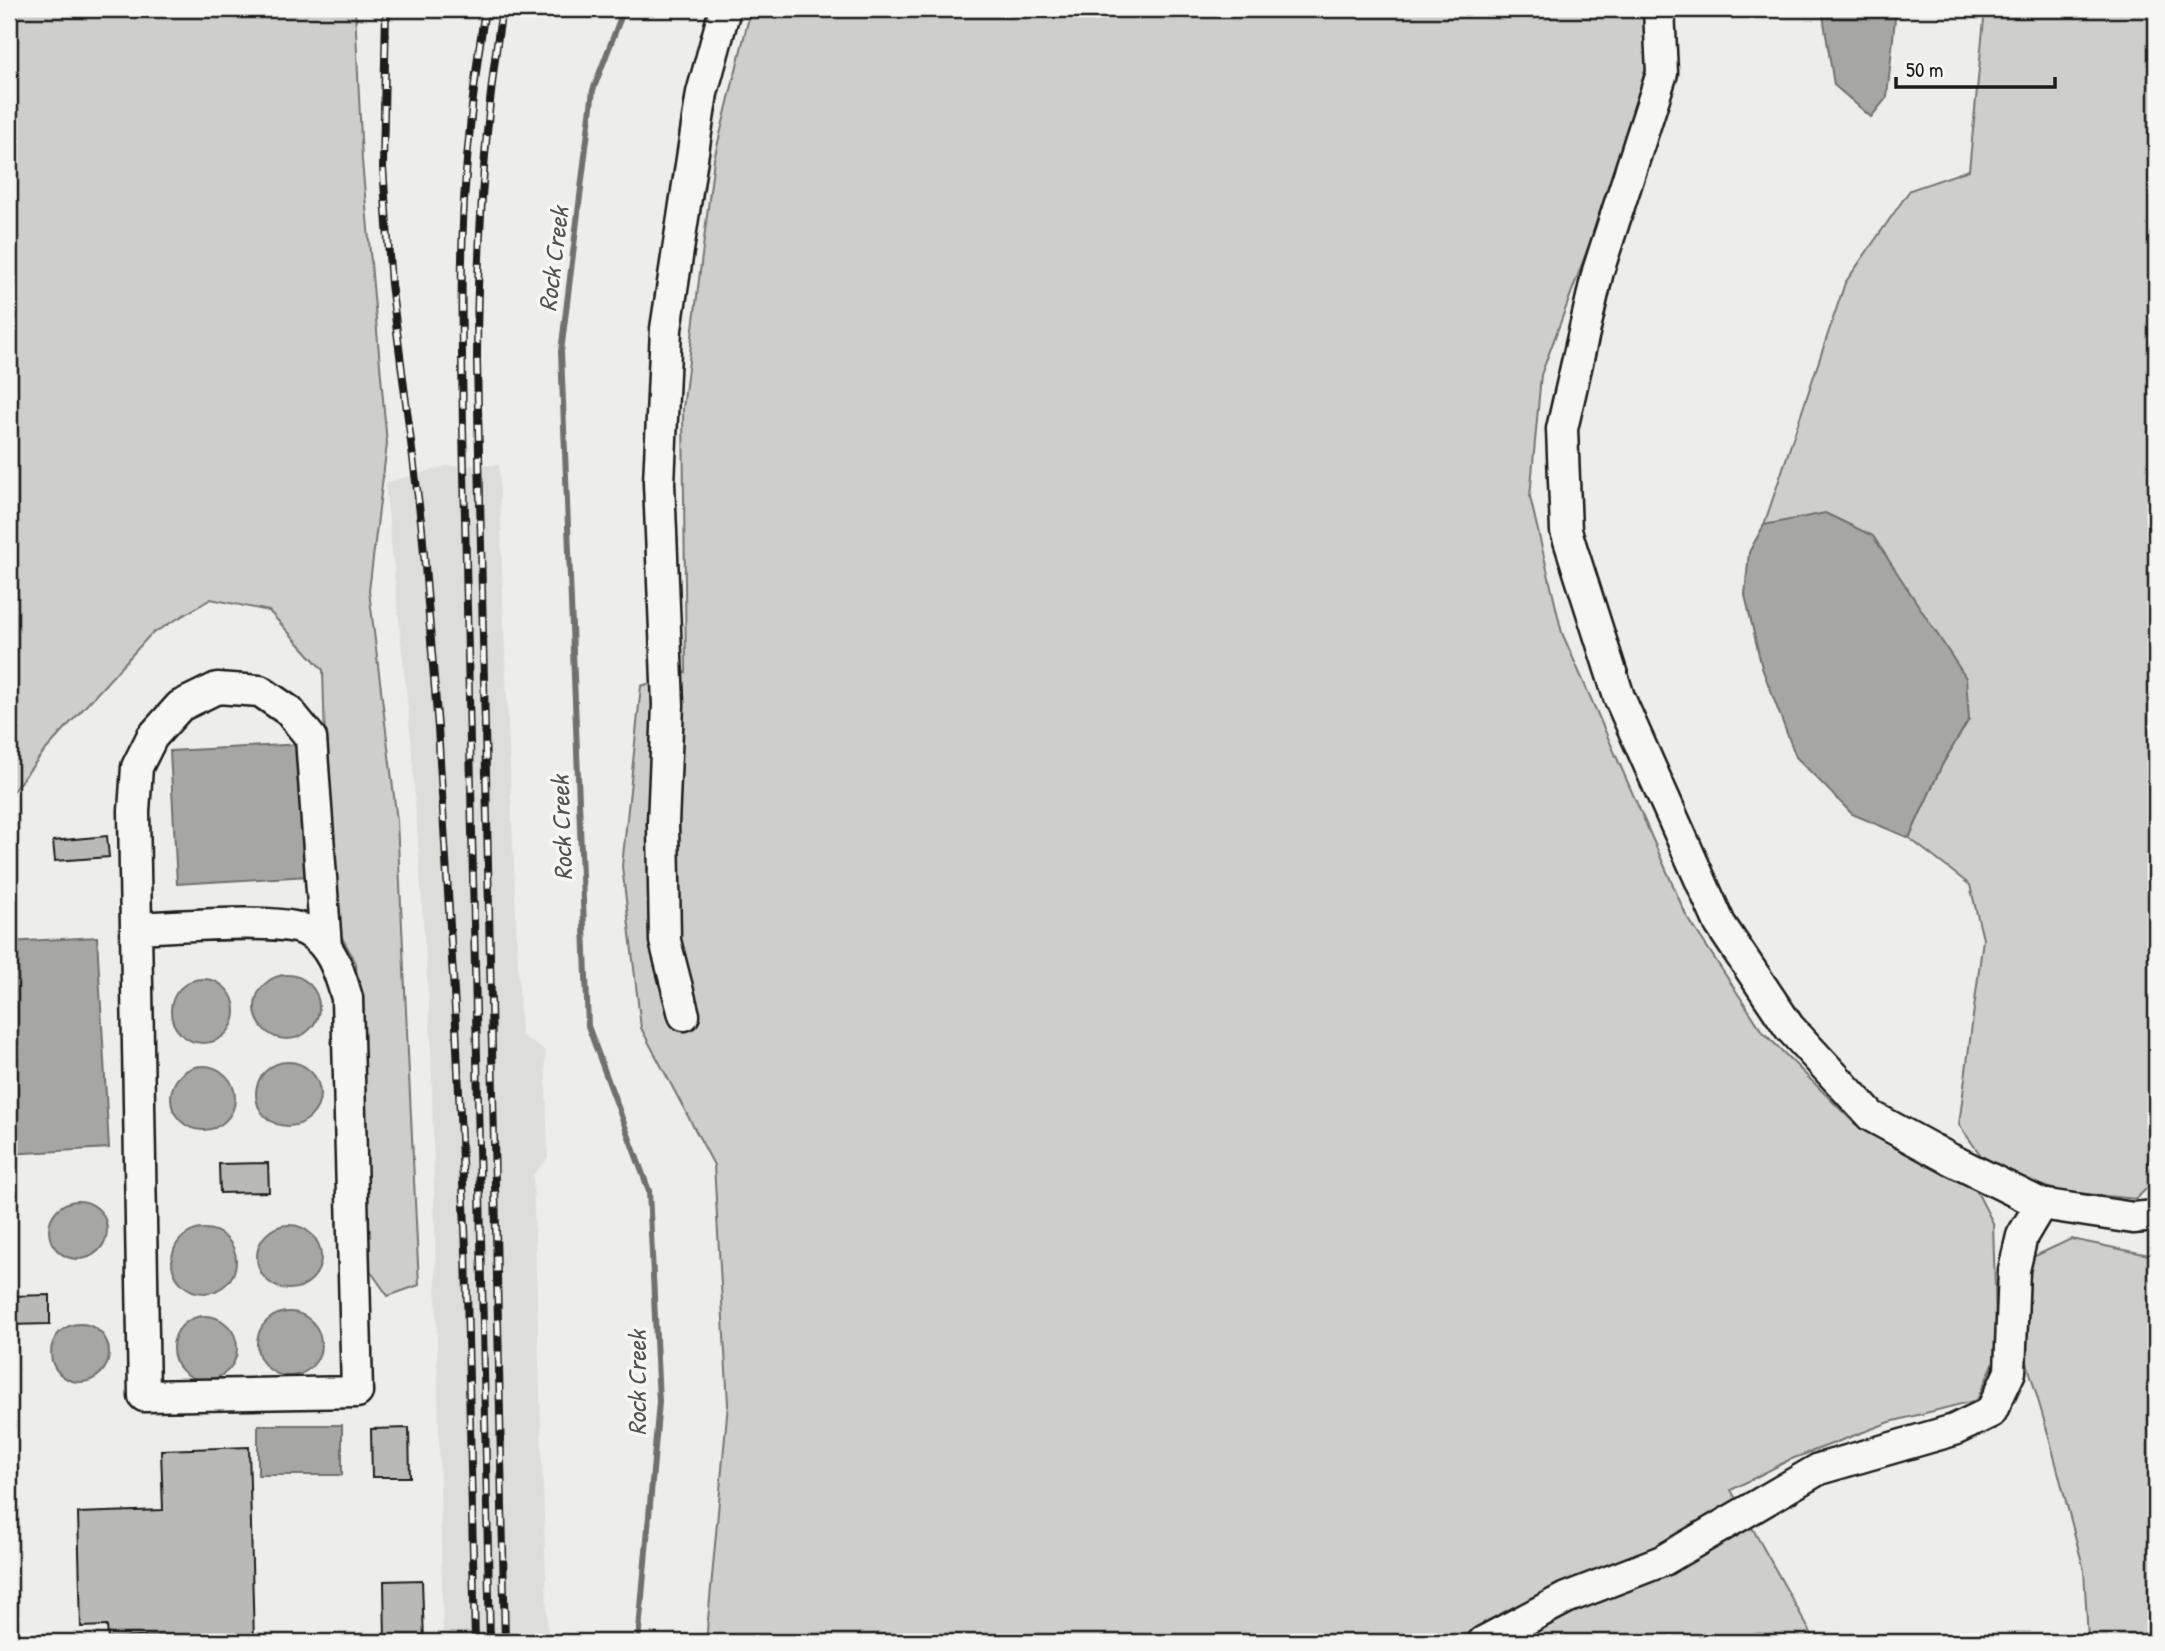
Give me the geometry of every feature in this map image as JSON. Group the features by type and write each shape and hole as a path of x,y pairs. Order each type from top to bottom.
{"lane":[{"path":"684,1015 665,941 663,824 668,705 659,483 666,329 702,93 725,9"},
{"path":"1659,9 1662,73 1598,271 1562,429 1566,531 1619,696 1720,924 1789,1027 1871,1116 2041,1204 2133,1217 2156,1216"},
{"path":"136,928 260,924 295,926 309,932 326,947 338,967 347,998 357,1392 144,1396 136,928 134,811 137,768 152,737 180,706 216,688 260,691 289,711 311,738 326,947"},
{"path":"1483,1642 1566,1598 1662,1561 1819,1469 1954,1430 1991,1412 2010,1372 2014,1270 2022,1236 2041,1204"}],"shaded area":[{"path":"9,9 355,9 362,161 387,444 369,591 397,821 419,1285 388,1296 364,1262 356,963 330,916 323,670 269,611 211,599 150,635 43,753 9,796"},
{"path":"751,9 1642,9 1648,61 1619,164 1541,375 1530,497 1562,633 1686,915 1763,1032 1855,1124 1974,1186 1993,1223 1997,1355 1977,1400 1890,1422 1789,1460 1731,1490 1816,1642 706,1642 728,1404 714,1165 641,1028 622,866 641,686 686,672 683,409 714,159"},
{"path":"1822,9 1896,9 1887,97 1871,117 1834,85"},
{"path":"1985,9 2156,9 2156,1179 2136,1199 2058,1191 1990,1168 1959,1125 1983,939 1970,885 1909,838 1942,765 1969,719 1764,525 1845,283 1910,190 1969,170"},
{"path":"499,465 521,1035 545,1051 548,1158 533,1175 548,1642 443,1642 431,1038 411,739 385,483 446,466"},
{"path":"1825,513 1873,536 1966,678 1969,719 1942,765 1909,838 1852,814 1796,757 1762,668 1745,595 1749,552 1764,525"},
{"path":"302,744 309,876 177,884 170,751"},
{"path":"97,937 109,1148 9,1154 9,942"},
{"path":"287,975 299,977 310,984 317,995 317,1019 310,1030 299,1037 287,1039 275,1037 264,1030 257,1019 255,1007 257,995 264,984 275,977"},
{"path":"203,979 215,981 226,988 233,999 233,1023 226,1034 215,1041 203,1043 191,1041 180,1034 173,1023 171,1011 173,999 180,988 191,981"},
{"path":"288,1062 300,1064 311,1071 318,1082 318,1106 311,1117 300,1124 288,1126 276,1124 265,1117 258,1106 256,1094 258,1082 265,1071 276,1064"},
{"path":"203,1066 215,1068 226,1075 233,1086 233,1110 226,1121 215,1128 203,1130 191,1128 180,1121 173,1110 171,1098 173,1086 180,1075 191,1068"},
{"path":"78,1201 89,1203 102,1214 107,1230 105,1241 94,1254 78,1259 67,1257 54,1246 49,1230 51,1219 62,1206"},
{"path":"289,1225 301,1227 312,1234 319,1245 319,1269 312,1280 301,1287 289,1289 277,1287 266,1280 259,1269 257,1257 259,1245 266,1234 277,1227"},
{"path":"204,1229 216,1231 227,1238 234,1249 234,1273 227,1284 216,1291 204,1293 192,1291 181,1284 174,1273 172,1261 174,1249 181,1238 192,1231"},
{"path":"2071,1239 2149,1255 2156,1261 2156,1642 2085,1642 2088,1639 2084,1570 2026,1359 2031,1258"},
{"path":"289,1312 301,1314 312,1321 319,1332 319,1356 312,1367 301,1374 289,1376 277,1374 266,1367 259,1356 257,1344 259,1332 266,1321 277,1314"},
{"path":"205,1316 217,1318 228,1325 235,1336 235,1360 228,1371 217,1378 205,1380 193,1378 182,1371 175,1360 173,1348 175,1336 182,1325 193,1318"},
{"path":"80,1324 91,1326 104,1337 109,1353 107,1364 96,1377 80,1382 69,1380 56,1369 51,1353 53,1342 64,1329"},
{"path":"258,1425 342,1425 342,1475 258,1475"}],"building":[{"path":"107,836 109,857 55,861 53,841"},
{"path":"268,1163 269,1192 220,1193 219,1164"},
{"path":"50,1295 50,1324 9,1325 9,1296"},
{"path":"409,1428 410,1477 372,1477 371,1429"},
{"path":"249,1447 254,1642 169,1642 169,1636 108,1638 107,1626 81,1627 78,1513 163,1510 161,1450"},
{"path":"422,1580 424,1642 385,1642 384,1581"}],"waterway":[{"name":"Rock Creek","path":"624,9 593,90 561,352 588,1026 649,1191 659,1402 638,1642"}],"railway":[{"path":"386,9 383,167 391,284 422,529 438,728 456,1025 466,1250 475,1642"},
{"path":"485,9 466,177 462,314 490,1642"},
{"path":"502,9 490,97 483,185 477,362 505,1642"}]}
